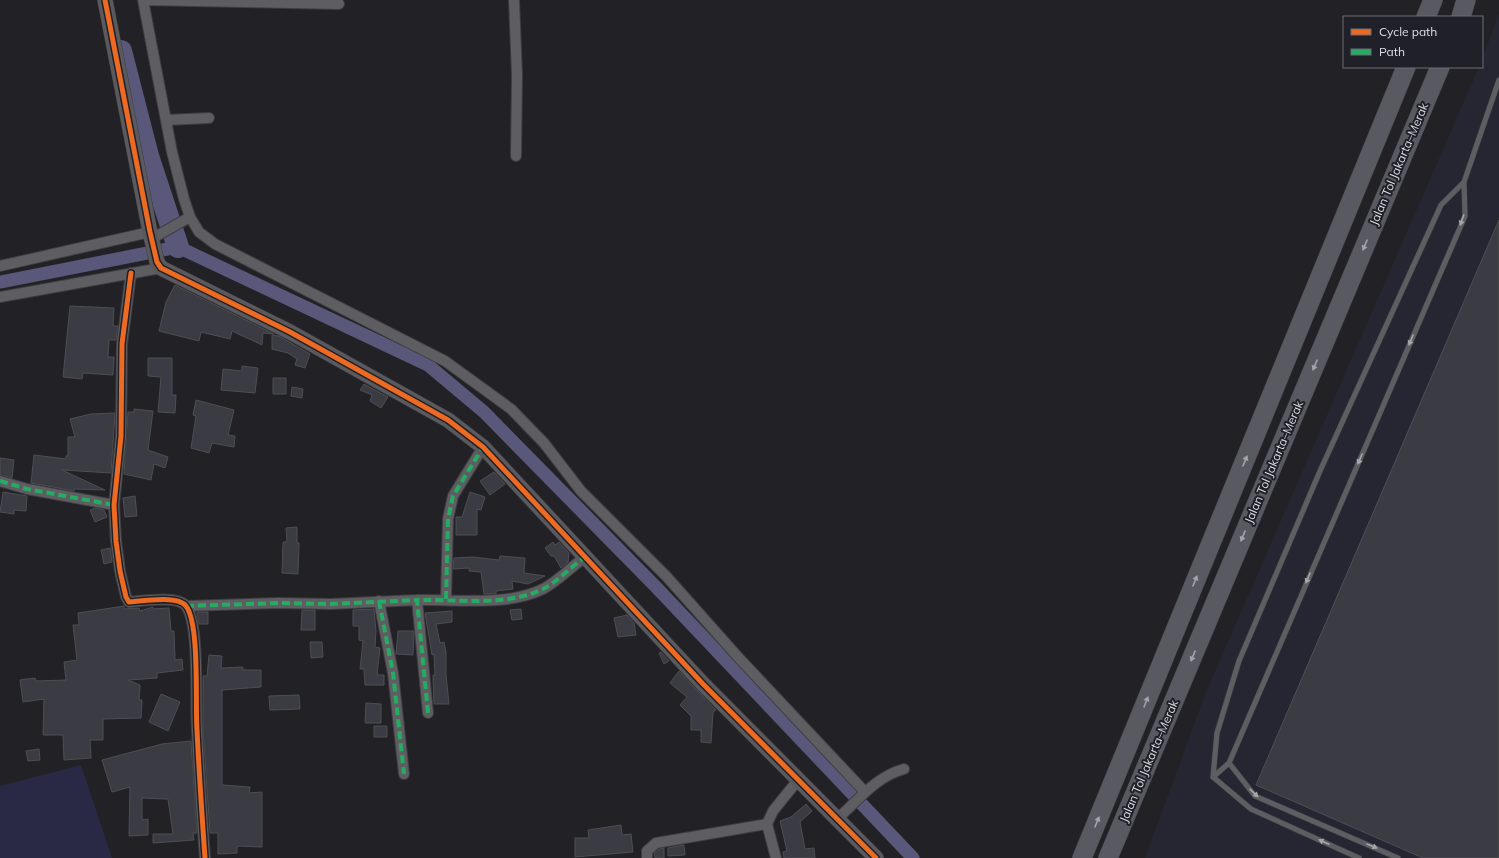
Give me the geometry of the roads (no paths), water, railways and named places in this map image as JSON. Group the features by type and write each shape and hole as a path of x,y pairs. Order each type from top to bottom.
{"highway":[{"path":"1426,16 1433,0"},
{"path":"1461,16 1466,0"},
{"name":"Jalan Tol Jakarta–Merak","path":"1082,858 1406,68"},
{"name":"Jalan Tol Jakarta–Merak","path":"1108,858 1440,68"}],"street":[{"path":"105,0 159,265"},
{"path":"338,4 143,0 166,120 184,199 186,219 199,232 215,244 445,361 511,409 544,443 581,491 667,577 862,794"},
{"path":"514,0 517,75 516,156"},
{"path":"166,120 209,118"},
{"path":"0,266 153,237 186,219"},
{"path":"0,297 131,273 159,265 311,344 448,420 483,447 703,684 798,780 841,816 876,858"},
{"path":"131,273 122,344 121,436 114,504 116,541 126,597 129,602 168,600 180,602 186,606 191,619 196,653 197,728 205,858"},
{"path":"446,599 448,519 453,496 483,447"},
{"path":"0,481 27,489 114,504"},
{"path":"186,606 278,603 331,604 446,599 504,600 544,588 585,557"},
{"path":"417,600 428,713"},
{"path":"379,601 393,673 404,774"},
{"path":"841,816 862,794 891,773 904,769"},
{"path":"776,858 767,824 773,811 798,780"},
{"path":"647,858 647,851 656,843 767,824"}],"lane":[{"path":"1213,777 1229,763 1465,216 1464,182 1499,80"},
{"path":"1213,777 1217,733 1239,661 1320,472 1441,205 1464,182"},
{"path":"1229,763 1255,796 1398,858"},
{"path":"1213,777 1251,809 1359,858"}],"waterway":[{"path":"121,51 148,156 178,247"},
{"path":"0,282 178,247 428,365 484,412 656,587 913,858"}]}
